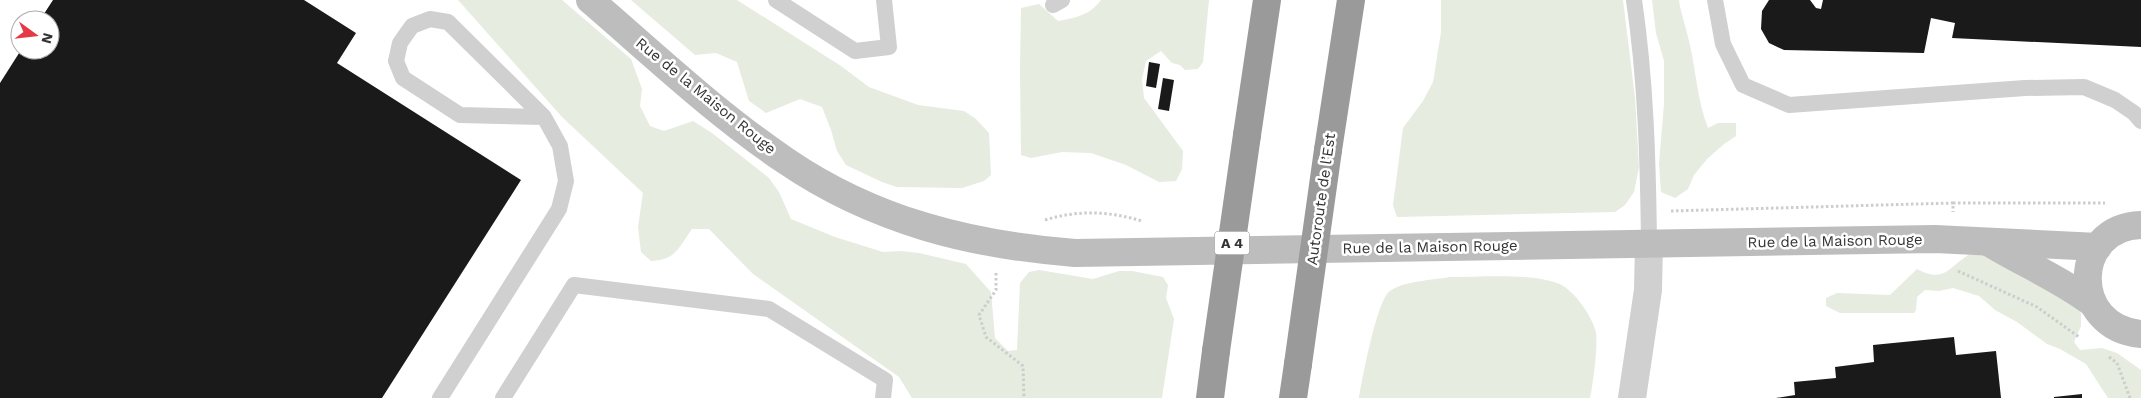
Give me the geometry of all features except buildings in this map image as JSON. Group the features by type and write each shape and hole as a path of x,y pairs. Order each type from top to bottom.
{"highway":[{"name":"A 4","path":"1210,398 1267,0"},
{"name":"Autoroute de l’Est","path":"1293,398 1351,0"}],"street":[{"name":"Rue de la Maison Rouge","path":"590,0 745,132 787,162 828,187 868,206 911,222 949,234 997,245 1075,252 1954,240 1985,240 2098,247"},
{"path":"2091,302 2087,288 2087,273 2090,259 2108,237 2120,229 2141,225"},
{"path":"1985,240 2015,259 2069,285 2091,302 2102,317 2129,331 2141,351"},
{"path":"1632,398 1648,290 1649,243"}],"lane":[{"path":"776,0 855,51 889,46 884,0"},
{"path":"1634,0 1642,56 1649,243"},
{"path":"1715,0 1724,44 1743,85 1789,105 2025,88 2084,87 2114,100 2134,113 2141,121"},
{"path":"440,398 559,209 566,181 560,146 544,117 448,22 430,19 412,26 400,44 396,61 402,78 460,115 544,117"},
{"path":"504,398 574,285 769,308 885,380 883,398"}],"path":[{"path":"1953,203 1954,269 2037,307 2085,341"},
{"path":"1648,212 1953,203 2110,203"},
{"path":"1041,221 1083,212 1117,214 1146,223"},
{"path":"996,290 979,315 986,337 1022,366 1024,398"},
{"path":"2101,352 2117,363 2130,398"}],"shaded area":[{"path":"458,0 562,0 631,59 642,89 640,106 650,126 664,131 693,121 712,133 769,178 779,192 791,219 835,237 883,252 919,253 966,264 991,292 995,338 1008,351 1017,350 1020,283 1029,272 1039,270 1093,279 1119,271 1132,271 1163,277 1168,285 1166,298 1174,319 1162,398 912,398 899,377 753,274 709,229 692,229 672,255 651,261 641,252 638,227 643,193 562,117"},
{"path":"631,0 737,0 841,66 869,87 918,105 964,111 976,119 989,133 991,175 984,181 962,188 897,187 846,165 837,151 822,107 800,99 766,113 749,101 737,62 716,53 695,55"},
{"path":"1101,0 1209,0 1203,62 1198,69 1185,70 1180,65 1172,63 1161,51 1146,61 1142,79 1144,98 1183,151 1182,169 1176,181 1159,182 1126,165 1091,153 1062,152 1031,158 1021,155 1021,8 1039,4 1058,21 1082,15"},
{"path":"1441,0 1623,0 1635,98 1639,167 1634,192 1625,205 1615,212 1397,217 1393,205 1403,128 1423,101 1433,82 1441,32"},
{"path":"1652,0 1679,0 1688,36 1701,107 1708,128 1718,123 1736,123 1736,136 1707,159 1694,175 1688,189 1675,198 1661,192 1659,164 1664,104 1664,61 1656,33"},
{"path":"1970,254 1986,254 2077,302 2081,314 2081,326 2074,342 2080,350 2102,348 2117,353 2141,370 2141,398 2108,398 2086,364 2047,344 2017,322 1995,310 1979,296 1953,288 1939,291 1925,290 1917,297 1914,313 1840,313 1826,306 1826,298 1837,293 1890,295 1917,269 1934,275 1940,274 1946,272"},
{"path":"1505,276 1545,280 1563,286 1576,297 1587,311 1596,333 1595,365 1590,398 1359,398 1375,324 1385,297 1390,291 1403,285 1450,277"}]}
